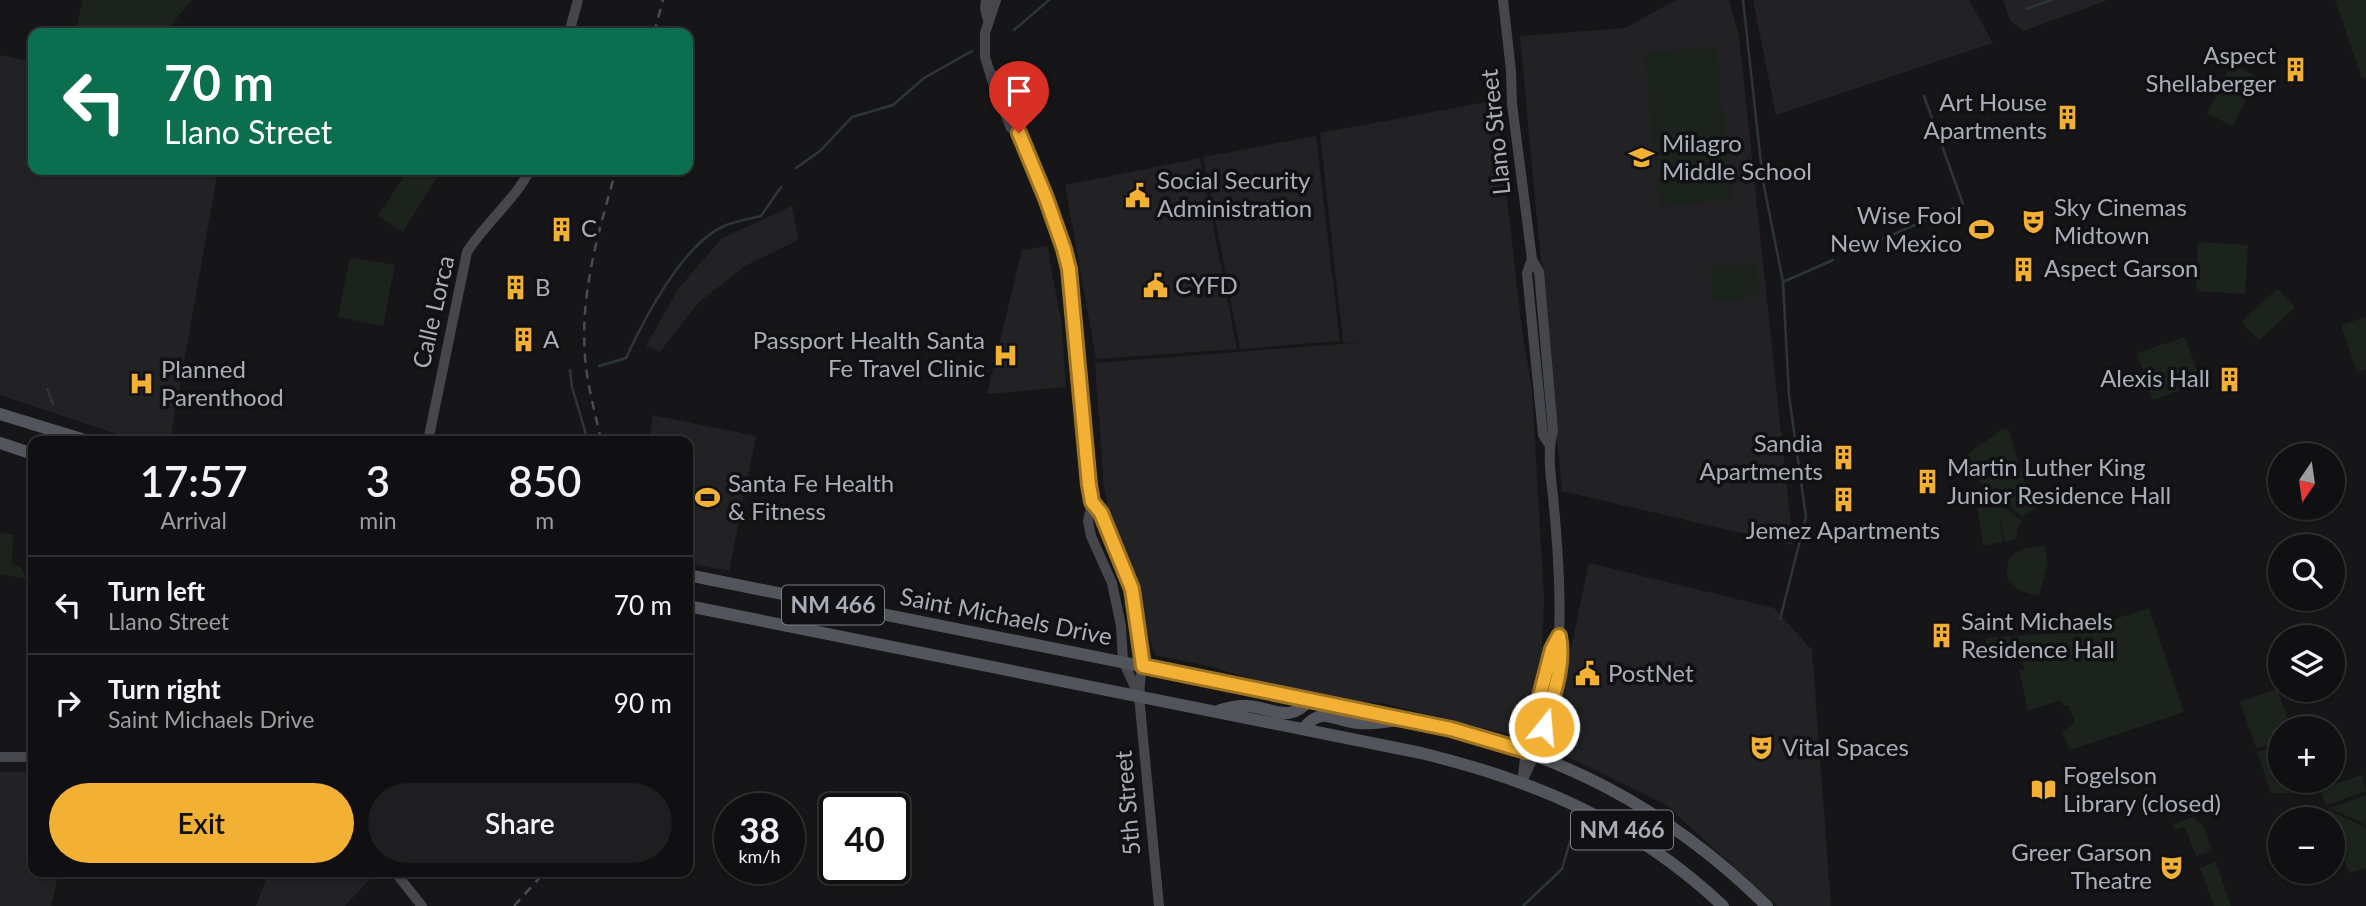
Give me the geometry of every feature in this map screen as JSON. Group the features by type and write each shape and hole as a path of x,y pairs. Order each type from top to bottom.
{"main road":[{"path":"0,414 72,436"},
{"path":"0,443 28,452"},
{"name":"Saint Michaels Drive","path":"693,576 1410,720 1451,729 1531,753 1592,779 1652,813 1710,854 1767,906"},
{"name":"NM 466","path":"693,607 1459,762 1521,781 1604,819 1638,839 1687,874 1723,906"},
{"path":"1213,711 1246,705 1287,713 1301,709 1309,699"},
{"path":"1303,729 1311,719 1320,716 1359,723 1410,720"}],"street":[{"path":"570,28 578,0"},
{"name":"5th Street","path":"986,0 988,20 985,47 994,86 1011,128 1019,133 1046,198 1069,269 1092,502 1088,521 1091,536 1112,583 1118,608 1123,662 1139,696"},
{"name":"5th Street","path":"988,20 995,9 996,0"},
{"name":"Llano Street","path":"1503,0 1512,104 1532,259 1527,273 1545,355 1553,431 1549,444 1560,575 1559,636 1552,649 1531,753 1521,781"},
{"name":"Calle Lorca","path":"429,436 467,252 478,235 515,196 527,175"},
{"name":"5th Street","path":"1092,502 1101,513 1132,589 1143,666 1139,696 1158,906"},
{"path":"0,757 28,757"},
{"path":"399,877 422,906"}],"shaded area":[{"path":"83,0 192,0 168,28 76,28"},
{"name":"Milagro Middle School","path":"1676,0 1729,0 1739,36 1793,545 1562,491 1520,36 1625,28"},
{"path":"1753,0 1969,0 1993,43 1776,115"},
{"path":"2003,0 2108,0 2023,31 2010,20"},
{"path":"2335,0 2366,0 2366,77 2362,79"},
{"path":"1716,47 1732,200 1660,206 1644,53"},
{"path":"0,55 28,61 28,175 217,175 171,436 123,436 0,395"},
{"path":"2231,64 2257,77 2233,126 2207,114"},
{"path":"1487,102 1498,119 1522,330 1532,390 1544,599 1542,651 1521,737 1385,704 1319,697 1282,689 1212,667 1155,655 1109,513 1104,488 1095,363 1365,342 1343,343 1320,133"},
{"path":"1316,136 1340,341 1240,349 1203,157"},
{"path":"1200,158 1237,349 1096,359 1065,185"},
{"path":"405,175 437,177 403,232 378,216"},
{"path":"792,206 798,240 745,266 697,304 660,352 646,346 678,289 722,238"},
{"path":"2198,242 2248,245 2245,294 2196,291"},
{"path":"1047,246 1061,319 1066,387 987,394 1022,250"},
{"path":"350,257 395,265 383,326 338,317"},
{"path":"1756,263 1759,297 1712,301 1710,266"},
{"path":"2277,289 2295,307 2259,341 2241,322"},
{"path":"2366,317 2366,369 2357,372 2341,325"},
{"path":"2185,337 2201,383 2153,400 2137,353"},
{"path":"653,415 756,436 729,571 693,564 693,436 650,436"},
{"path":"2002,428 2010,434 2035,508 2023,517 1960,466 1969,453"},
{"path":"2002,505 2021,521 2017,539 2005,542 2000,518 2003,542 1983,546 1977,506 2001,508"},
{"path":"0,532 13,535 12,564 20,566 27,579 0,574"},
{"path":"2044,546 2048,563 2039,596 2020,591 2008,580 2008,563 2011,557 2021,550"},
{"path":"1589,563 1774,608 1812,650 1831,906 1777,906 1666,805 1550,748"},
{"path":"2149,608 2184,712 2070,750 2062,733 2075,722 2069,706 2062,705 2060,700 2028,711 2019,670 2024,670 2021,651 1973,654 1972,644 1986,643 1986,638 2075,632"},
{"path":"2268,692 2268,702 2282,702 2287,716 2268,716 2268,744 2256,748 2240,702"},
{"path":"2268,749 2268,784 2257,752"},
{"path":"0,772 28,772 28,877 58,877 51,906 0,906"},
{"path":"2362,775 2366,791 2326,805 2322,793 2345,793 2345,781"},
{"path":"2366,795 2366,825 2345,815 2345,807 2333,807"},
{"path":"2193,817 2203,825 2212,851 2196,856 2185,827 2175,830 2173,824"},
{"path":"2345,818 2366,828 2366,868 2349,873 2345,862"},
{"path":"2216,862 2231,906 2214,906 2200,868"},
{"path":"267,877 372,877 345,906 256,906"}],"waterway":[{"path":"1014,30 1049,0"},
{"path":"1743,0 1763,181 1783,282"},
{"path":"2026,9 2051,0"},
{"path":"796,168 820,151 852,117 893,105 924,78 972,51"},
{"path":"1848,254 1963,204 1924,96"},
{"path":"1263,179 1267,189"},
{"path":"599,366 626,358 666,284 694,249 724,226 761,216 781,187"},
{"path":"1267,211 1268,201"},
{"path":"1780,619 1806,517 1789,396 1783,282 1833,260"},
{"path":"570,370 572,387 587,436"},
{"path":"47,389 53,404"},
{"path":"1523,906 1562,869 1576,821"}],"railway":[{"path":"655,28 663,0"},
{"path":"600,436 586,367 585,316 591,267 615,175"},
{"path":"514,906 540,877"}],"place":[{"name":"Aspect Shellaberger","path":"2296,70"},
{"name":"Art House Apartments","path":"2067,117"},
{"name":"Milagro Middle School","path":"1642,158"},
{"name":"Social Security Administration","path":"1137,195"},
{"name":"Sky Cinemas Midtown","path":"2034,222"},
{"name":"C","path":"561,229"},
{"name":"Wise Fool New Mexico","path":"1982,230"},
{"name":"Aspect Garson","path":"2024,269"},
{"name":"CYFD","path":"1155,286"},
{"name":"B","path":"515,288"},
{"name":"A","path":"523,340"},
{"name":"Passport Health Santa Fe Travel Clinic","path":"1005,355"},
{"name":"Alexis Hall","path":"2230,379"},
{"name":"Planned Parenthood","path":"141,384"},
{"name":"Sandia Apartments","path":"1843,458"},
{"name":"Martin Luther King Junior Residence Hall","path":"1927,482"},
{"name":"Santa Fe Health & Fitness","path":"708,498"},
{"name":"Jemez Apartments","path":"1843,500"},
{"name":"Saint Michaels Residence Hall","path":"1941,636"},
{"name":"PostNet","path":"1588,674"},
{"name":"Vital Spaces","path":"1762,748"},
{"name":"Fogelson Library (closed)","path":"2043,790"},
{"name":"Greer Garson Theatre","path":"2172,867"}],"route":[{"path":"1019,133 1038,177 1069,269 1092,502 1101,513 1132,589 1143,666 1451,729 1526,751 1552,649 1559,636 1562,649 1544,727"}]}
